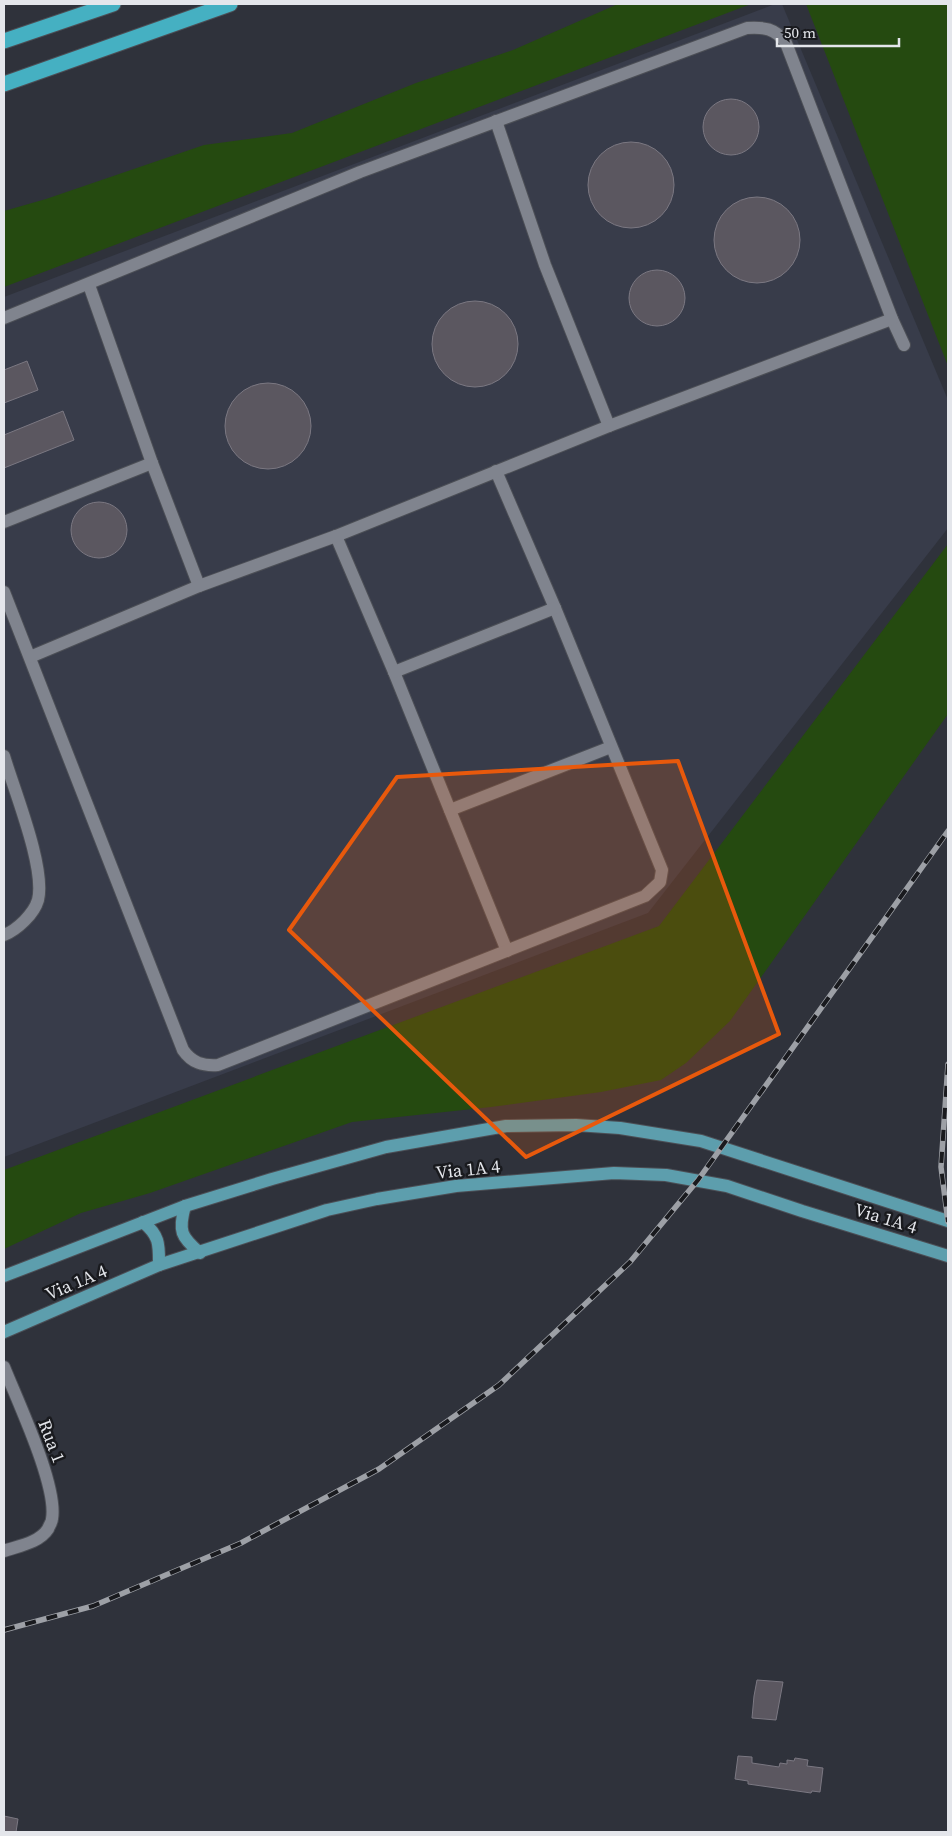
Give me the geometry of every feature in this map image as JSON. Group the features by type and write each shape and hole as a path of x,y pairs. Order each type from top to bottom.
{"highway":[{"path":"4,41 113,4"},
{"path":"4,84 230,4"}],"main road":[{"name":"Via 1A 4","path":"4,1276 185,1206 272,1179 386,1148 506,1126 576,1125 620,1128 701,1141 948,1221"},
{"name":"Via 1A 4","path":"4,1332 159,1265 327,1210 377,1199 456,1186 614,1173 666,1174 727,1186 948,1256"},
{"path":"185,1206 181,1219 183,1235 186,1241 200,1252"},
{"path":"143,1222 153,1230 156,1236 159,1265"}],"street":[{"path":"4,318 360,172 747,28 765,27 781,36 786,43 892,319 904,345"},
{"path":"496,121 545,265 608,426"},
{"path":"88,284 152,463 199,586"},
{"path":"30,657 199,586 336,536 608,426 892,319"},
{"path":"4,522 152,463"},
{"path":"4,592 180,1044 188,1058 195,1062 206,1066 226,1063 645,896 660,882 662,870 555,608 496,471"},
{"path":"336,536 394,672 506,951"},
{"path":"394,672 555,608"},
{"path":"450,810 611,747"},
{"path":"4,756 36,857 39,886 37,902 27,918 4,935"},
{"name":"Rua 1","path":"4,1367 45,1470 51,1496 52,1513 52,1520 47,1531 41,1537 4,1551"}],"highlighted area":[{"path":"678,761 779,1034 526,1157 289,930 397,777"}],"shaded area":[{"path":"775,4 782,4 948,400 948,528 648,913 4,1157 4,297"}],"green space":[{"path":"618,4 751,4 4,287 4,211 46,199 204,145 292,133 416,83 513,50"},
{"path":"806,4 948,4 948,366"},
{"path":"948,544 948,714 730,1021 686,1063 661,1080 601,1092 491,1107 352,1122 150,1193 81,1213 4,1249 4,1170 659,926"}],"building":[{"path":"731,99 742,101 751,107 757,116 759,127 757,138 751,147 742,153 731,155 720,153 711,147 705,138 703,127 705,116 711,107 720,101"},
{"path":"631,142 647,145 655,149 667,161 671,169 674,185 671,201 667,209 655,221 647,225 631,228 615,225 607,221 595,209 591,201 588,185 591,169 595,161 607,149 615,145"},
{"path":"757,197 773,200 781,204 793,216 797,224 800,240 797,256 793,264 781,276 773,280 757,283 741,280 733,276 721,264 717,256 714,240 717,224 721,216 733,204 741,200"},
{"path":"657,270 668,272 677,278 683,287 685,298 683,309 677,318 668,324 657,326 646,324 637,318 631,309 629,298 631,287 637,278 646,272"},
{"path":"475,301 491,304 499,308 511,320 515,328 518,344 515,360 511,368 499,380 491,384 475,387 459,384 451,380 439,368 435,360 432,344 435,328 439,320 451,308 459,304"},
{"path":"27,361 38,390 4,403 4,370"},
{"path":"268,383 284,386 292,390 304,402 308,410 311,426 308,442 304,450 292,462 284,466 268,469 252,466 244,462 232,450 228,442 225,426 228,410 232,402 244,390 252,386"},
{"path":"63,411 74,440 4,468 4,435"},
{"path":"99,502 110,504 119,510 125,519 127,530 125,541 119,550 110,556 99,558 88,556 79,550 73,541 71,530 73,519 79,510 88,504"},
{"path":"757,1680 783,1682 776,1720 752,1718"},
{"path":"738,1756 752,1757 752,1763 779,1767 780,1763 787,1764 787,1760 794,1761 795,1758 808,1760 807,1766 823,1768 820,1792 812,1791 811,1793 748,1784 748,1781 735,1779"},
{"path":"4,1816 18,1819 16,1832 4,1832"}],"railway":[{"path":"4,1630 93,1606 241,1543 379,1469 499,1385 630,1262 698,1180 948,831"},
{"path":"948,1064 941,1167 948,1222"}]}
